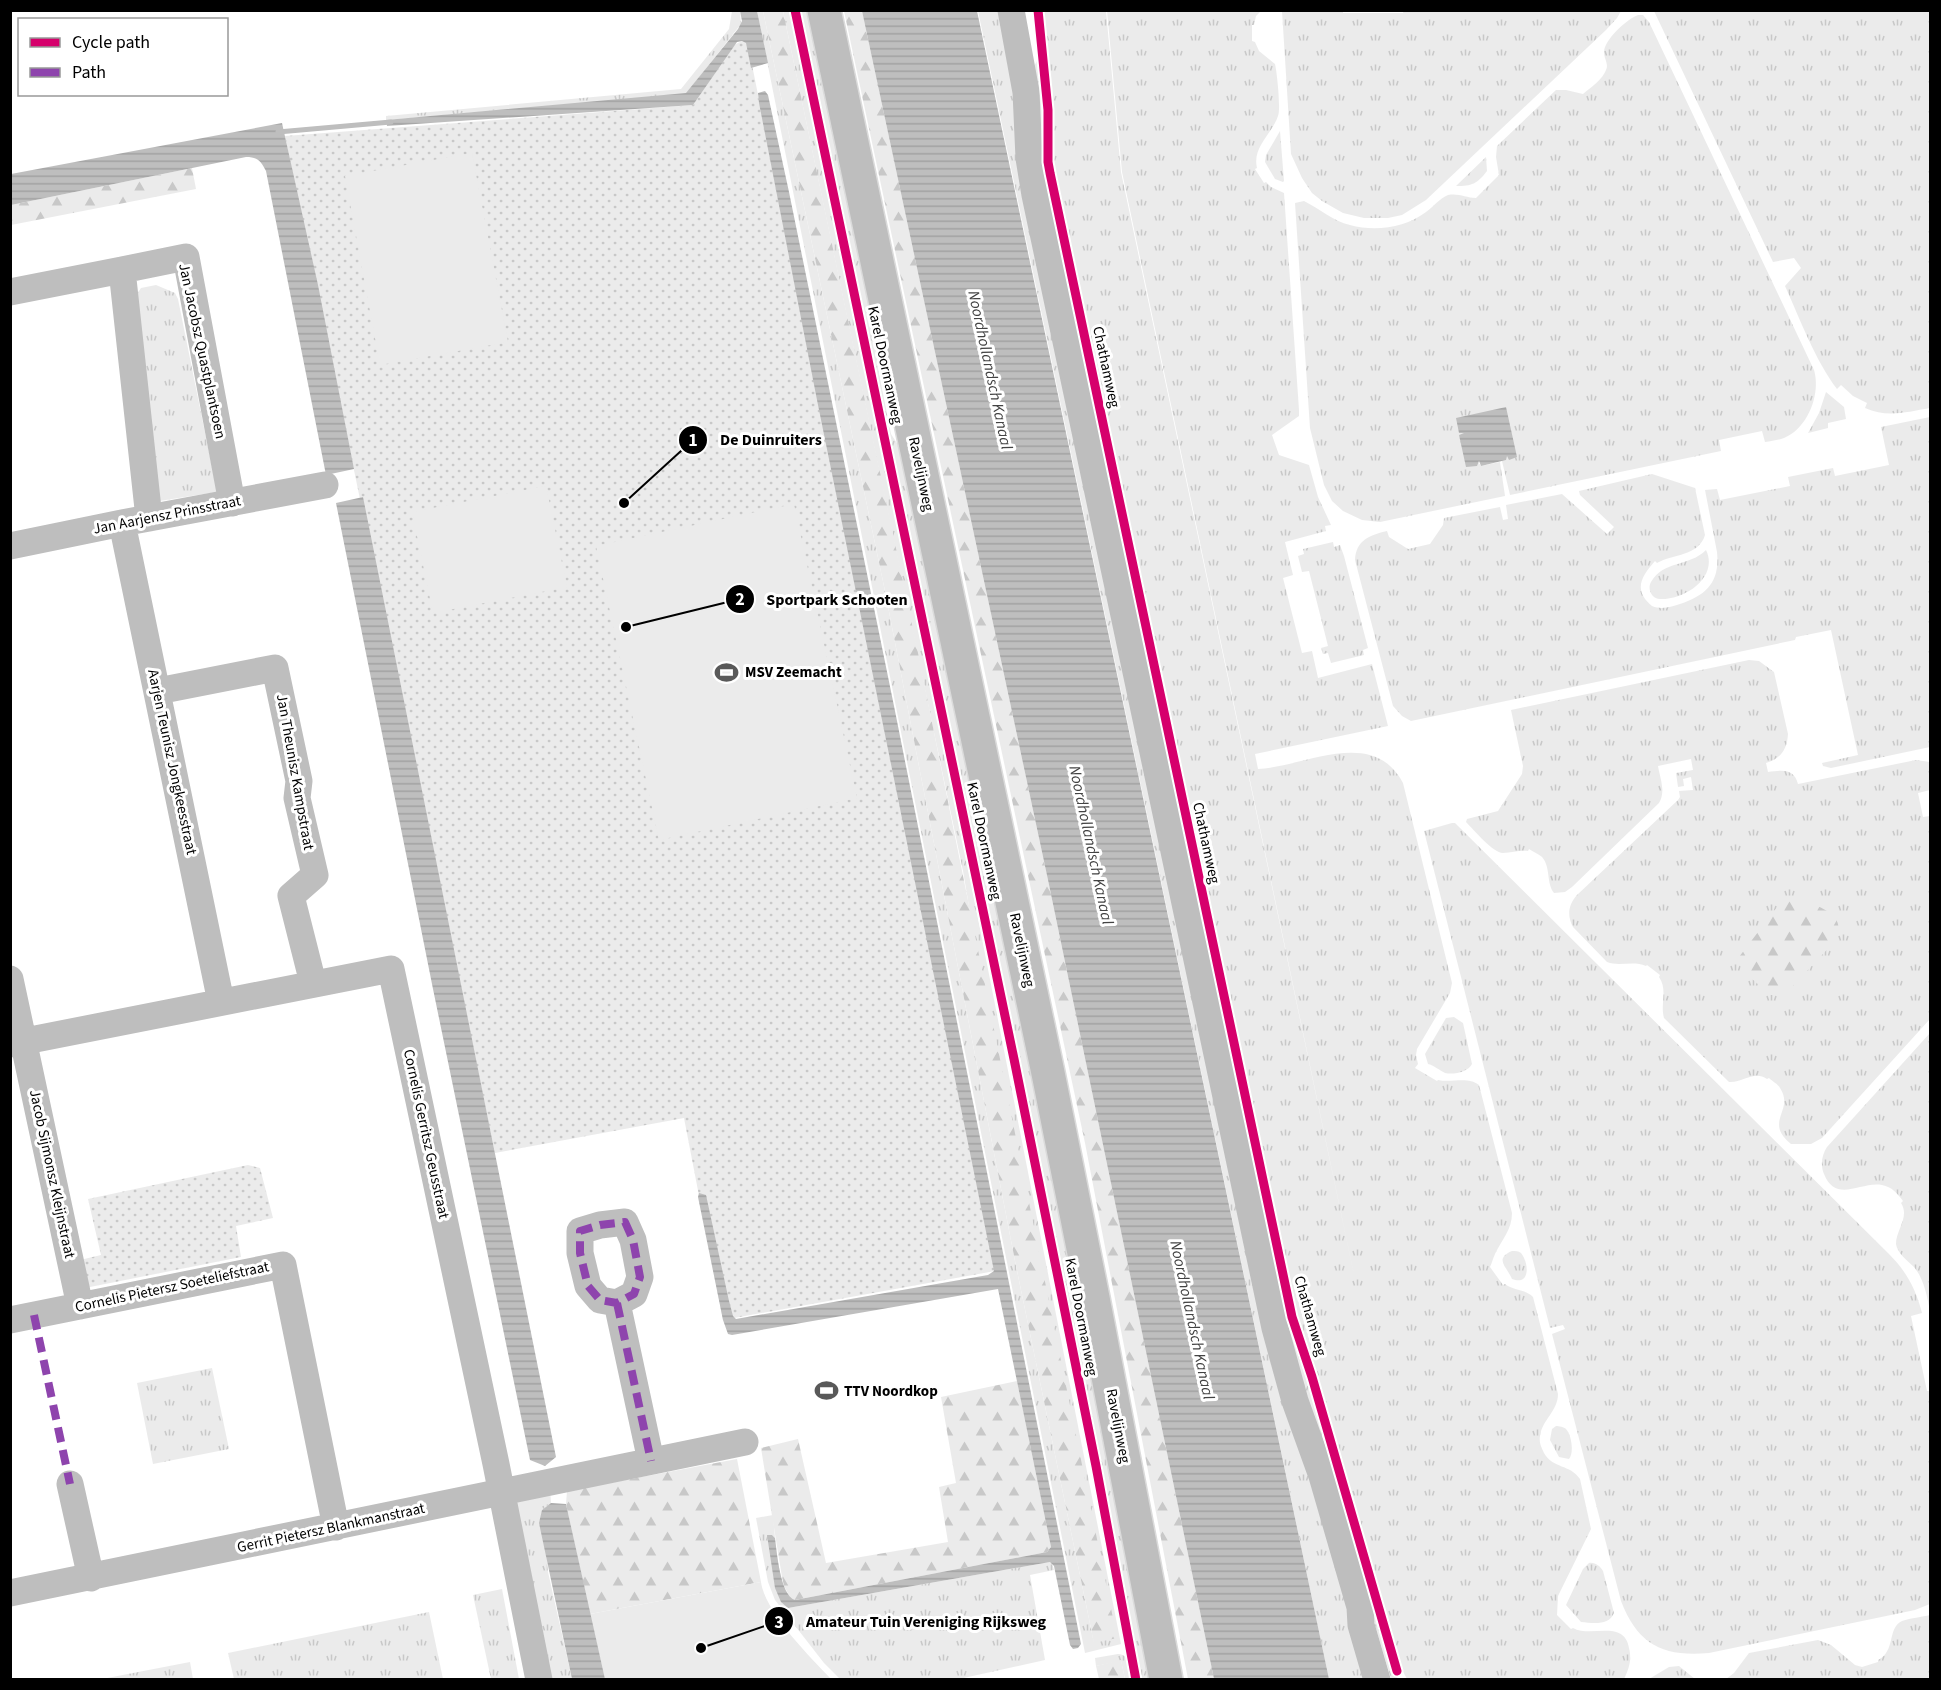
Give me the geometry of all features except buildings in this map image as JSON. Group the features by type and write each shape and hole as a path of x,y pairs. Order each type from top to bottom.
{"main road":[{"name":"Ravelijnweg","path":"825,10 1048,1073 1166,1680"}],"street":[{"path":"1011,10 1026,92 1029,158 1035,195 1275,1328 1292,1391 1324,1484 1360,1607 1369,1623 1386,1680"},
{"name":"Jan Jacobsz Quastplantsoen","path":"122,270 186,257 232,503"},
{"path":"10,292 122,270 149,518"},
{"name":"Jan Aarjensz Prinsstraat","path":"11,543 325,485"},
{"name":"Aarjen Teunisz Jongkeesstraat","path":"122,523 221,1002"},
{"name":"Jan Theunisz Kampstraat","path":"158,691 276,668 299,781 297,798 315,875 291,896 313,983"},
{"name":"Cornelis Gerritsz Geusstraat","path":"17,1043 391,969 502,1493 539,1680"},
{"name":"Jacob Sijmonsz Kleijnstraat","path":"10,979 17,1043 81,1306"},
{"name":"Cornelis Pietersz Soeteliefstraat","path":"10,1320 283,1264 336,1527"},
{"path":"617,1303 651,1461"},
{"name":"Gerrit Pietersz Blankmanstraat","path":"10,1593 745,1442"},
{"path":"70,1484 91,1578"},
{"path":"1360,1607 1361,1625 1377,1680"}],"green space":[{"path":"1343,10 1343,13 1403,13 1404,10 1621,11 1606,30 1426,200 1402,215 1388,218 1364,218 1343,213 1312,193 1291,154 1282,11"},
{"path":"732,11 740,11 741,24 686,94 386,120 386,116 681,89 729,29"},
{"path":"757,11 763,11 885,591 1015,1261 1094,1643 963,871 783,11 790,11 946,756 1121,1644 1085,1653"},
{"path":"763,11 783,11 918,653 1117,1638 1094,1643 1015,1261 885,591"},
{"path":"799,11 812,11 881,345 879,373 891,434 904,454 985,835 1153,1679 1142,1679 1028,1097"},
{"path":"844,11 862,11 1048,880 1214,1679 1188,1679 1085,1143"},
{"path":"978,11 1003,11 1256,1280 1370,1679 1329,1679"},
{"path":"1043,11 1106,11 1121,172 1357,1289 1122,172 1107,11 1261,11 1252,25 1252,41 1255,42 1259,51 1275,64 1279,106 1275,123 1257,154 1257,168 1255,169 1264,183 1284,193 1299,410 1299,416 1272,435 1279,455 1309,465 1318,497 1331,525 1325,526 1326,531 1285,542 1293,575 1283,578 1302,653 1312,651 1318,678 1372,664 1388,726 1255,754 1258,769 1336,754 1356,753 1374,756 1390,766 1403,783 1452,983 1450,993 1417,1049 1418,1064 1415,1068 1437,1081 1465,1080 1479,1085 1512,1213 1508,1229 1490,1267 1503,1285 1533,1297 1558,1394 1555,1405 1541,1430 1540,1445 1552,1462 1576,1474 1580,1479 1591,1529 1558,1596 1557,1615 1571,1629 1621,1634 1626,1639 1630,1656 1629,1668 1624,1679 1407,1679 1398,1662 1325,1404 1295,1314 1054,171 1053,115"},
{"path":"1654,11 1930,11 1930,408 1897,413 1873,411 1865,408 1867,403 1853,396 1841,385 1837,389 1829,378 1808,339 1785,286 1801,268 1794,258 1773,262"},
{"path":"1638,15 1643,15 1649,22 1814,370 1816,389 1806,418 1800,427 1784,438 1765,442 1762,431 1719,440 1721,451 1510,495 1502,461 1506,460 1506,456 1516,458 1464,433 1459,435 1481,466 1500,462 1505,496 1380,522 1362,520 1343,511 1332,501 1324,485 1310,428 1295,203 1304,201 1332,218 1350,225 1379,228 1409,222 1448,195 1476,198 1499,175 1497,146 1556,90 1583,94 1596,83 1607,68 1604,52 1608,42 1622,25"},
{"path":"742,41 746,42 750,55 995,1271 723,1320 684,1118 495,1153 285,136 693,105 734,45"},
{"path":"1038,59 1044,106 1044,169 1287,1317 1310,1383 1388,1659 1398,1679 1391,1679 1335,1490 1298,1384 1040,171 1032,70"},
{"path":"1280,131 1283,182 1275,179 1265,162 1266,155"},
{"path":"472,153 508,342 380,365 345,176"},
{"path":"1486,157 1487,171 1480,179 1470,185 1456,186"},
{"path":"192,168 196,189 11,225 11,205"},
{"path":"156,285 175,293 178,299 217,492 153,502 133,300 141,288"},
{"path":"1826,392 1844,407 1846,419 1828,423 1828,428 1808,433 1819,413"},
{"path":"1930,417 1930,747 1831,768 1823,766 1822,763 1858,755 1831,630 1796,637 1795,640 1411,721 1402,716 1393,706 1355,560 1361,543 1375,534 1387,531 1389,537 1408,549 1430,544 1443,525 1444,518 1500,507 1503,520 1508,519 1506,505 1562,494 1607,534 1614,527 1580,495 1579,491 1652,474 1695,488 1705,535 1702,542 1691,551 1657,563 1655,561 1643,578 1641,589 1646,600 1652,606 1669,607 1698,596 1710,586 1714,579 1717,552 1705,490 1717,489 1720,500 1790,486 1788,477 1833,468 1835,476 1889,465 1881,427"},
{"path":"546,486 567,587 433,613 412,512"},
{"name":"MSV Zeemacht","path":"794,504 857,798 659,840 596,546"},
{"path":"1333,542 1334,547 1340,545 1344,556 1368,648 1363,650 1364,655 1331,663 1328,653 1323,654 1321,648 1328,646 1309,571 1302,572 1298,556 1304,554 1303,549"},
{"path":"1706,550 1709,560 1708,569 1704,578 1697,585 1680,596 1657,599 1653,595 1650,585 1656,575"},
{"path":"1749,660 1759,661 1774,672 1788,734 1782,753 1776,759 1766,763 1768,772 1787,771 1794,775 1798,784 1916,760 1930,762 1930,790 1918,793 1923,817 1930,816 1930,1019 1822,1138 1811,1144 1791,1144 1783,1136 1779,1122 1784,1096 1780,1088 1769,1078 1753,1076 1729,1082 1664,1018 1663,987 1660,975 1647,965 1607,962 1571,923 1570,907 1577,895 1678,800 1679,791 1693,790 1691,777 1683,779 1684,786 1678,787 1676,773 1693,770 1691,759 1658,766 1662,790 1659,803 1565,892 1554,893 1550,885 1547,865 1541,856 1529,849 1528,851 1499,852 1466,822 1467,819 1498,811 1522,774 1523,766 1511,710"},
{"path":"1455,823 1889,1254 1905,1274 1917,1296 1922,1313 1911,1316 1927,1391 1930,1391 1930,1604 1915,1610 1709,1653 1678,1653 1665,1650 1644,1638 1635,1628 1621,1601 1552,1334 1565,1329 1563,1325 1550,1328 1424,831"},
{"path":"1790,897 1802,899 1834,916 1839,932 1837,939 1789,990 1779,995 1770,995 1741,969 1739,957 1781,902"},
{"path":"1454,1017 1463,1023 1472,1064 1464,1071 1449,1074 1428,1064 1425,1054 1446,1018"},
{"path":"1930,1033 1930,1311 1920,1277 1914,1267 1898,1251 1896,1244 1904,1213 1901,1203 1903,1201 1889,1187 1882,1185 1842,1190 1835,1188 1824,1174 1822,1163 1827,1147"},
{"path":"248,1165 260,1168 273,1218 236,1226 241,1257 85,1288 80,1260 101,1255 88,1199"},
{"path":"1512,1251 1521,1253 1525,1261 1527,1272 1523,1279 1512,1279 1503,1264 1503,1257"},
{"path":"212,1368 229,1449 153,1464 137,1383"},
{"path":"1017,1381 1051,1547 1047,1552 791,1599 782,1577 761,1448 798,1439 826,1563 948,1542 939,1487 956,1483 941,1397"},
{"path":"1556,1426 1565,1428 1570,1436 1572,1449 1569,1459 1559,1457 1550,1440 1552,1429"},
{"path":"737,1459 761,1582 590,1614 566,1504 567,1491"},
{"path":"550,1488 551,1503 542,1510 548,1572 572,1679 545,1679 513,1503"},
{"path":"773,1515 775,1538 772,1535 788,1608 1052,1563 1054,1570 1030,1575 1045,1660 959,1679 840,1679 824,1663 775,1600 768,1582 756,1518"},
{"path":"1589,1563 1597,1565 1603,1571 1614,1613 1605,1622 1581,1622 1566,1605 1583,1569"},
{"path":"761,1582 764,1594 779,1620 831,1679 605,1679 590,1614"},
{"path":"502,1589 519,1679 491,1679 473,1595"},
{"path":"429,1612 443,1679 234,1679 228,1653"},
{"path":"1930,1615 1930,1679 1726,1679 1734,1673 1749,1653 1818,1640 1831,1645 1855,1665 1862,1667 1878,1662 1890,1646 1897,1624"},
{"path":"1118,1654 1127,1659 1132,1679 1125,1679 1121,1661 1096,1666 1095,1658"},
{"path":"1121,1660 1125,1679 1099,1679 1096,1666"},
{"path":"190,1662 193,1679 102,1679"},
{"path":"1679,1666 1695,1679 1649,1679 1669,1667"}],"water":[{"path":"740,11 757,11 768,63 751,68 746,43 737,42 693,105 387,126 386,120 686,93 738,29 742,21"},
{"name":"Noordhollandsch Kanaal","path":"862,11 977,11 1329,1679 1214,1679 1048,880"},
{"path":"765,91 768,95 789,192 894,706 1081,1644 1078,1648 1073,1649 1070,1645 1054,1566 1050,1562 788,1608 781,1602 775,1588 767,1535 775,1538 783,1582 790,1596 795,1600 1047,1552 1051,1547 998,1289 728,1334 723,1320 698,1197 699,1193 706,1195 729,1301 736,1319 988,1275 994,1271 759,103 758,93"},
{"path":"282,123 318,285 354,469 326,475 266,171 259,160 246,157 11,205 11,174"},
{"path":"1506,407 1517,457 1509,460 1507,456 1506,460 1481,466 1479,461 1477,466 1466,467 1459,435 1464,433 1459,433 1456,418"},
{"path":"363,497 556,1457 545,1466 530,1460 336,503"},
{"path":"551,1503 566,1504 605,1679 572,1679 539,1523 542,1510"}],"waterway":[{"path":"278,132 391,122"}],"marked path":[{"path":"625,1222 633,1240 640,1277 634,1294 617,1303 600,1300 588,1286 580,1253 580,1231 600,1225 625,1222"},
{"path":"617,1303 651,1461"},
{"path":"34,1315 70,1484"}],"cycle path":[{"name":"Karel Doormanweg","path":"795,10 1014,1059 1096,1466 1136,1680"},
{"name":"Chathamweg","path":"1038,10 1048,110 1050,173 1292,1317 1312,1377 1397,1671"}],"place":[{"name":"De Duinruiters","path":"624,503"},
{"name":"Sportpark Schooten","path":"626,627"},
{"name":"MSV Zeemacht","path":"727,672"},
{"name":"TTV Noordkop","path":"826,1391"},
{"name":"Amateur Tuin Vereniging Rijksweg","path":"701,1648"}]}
